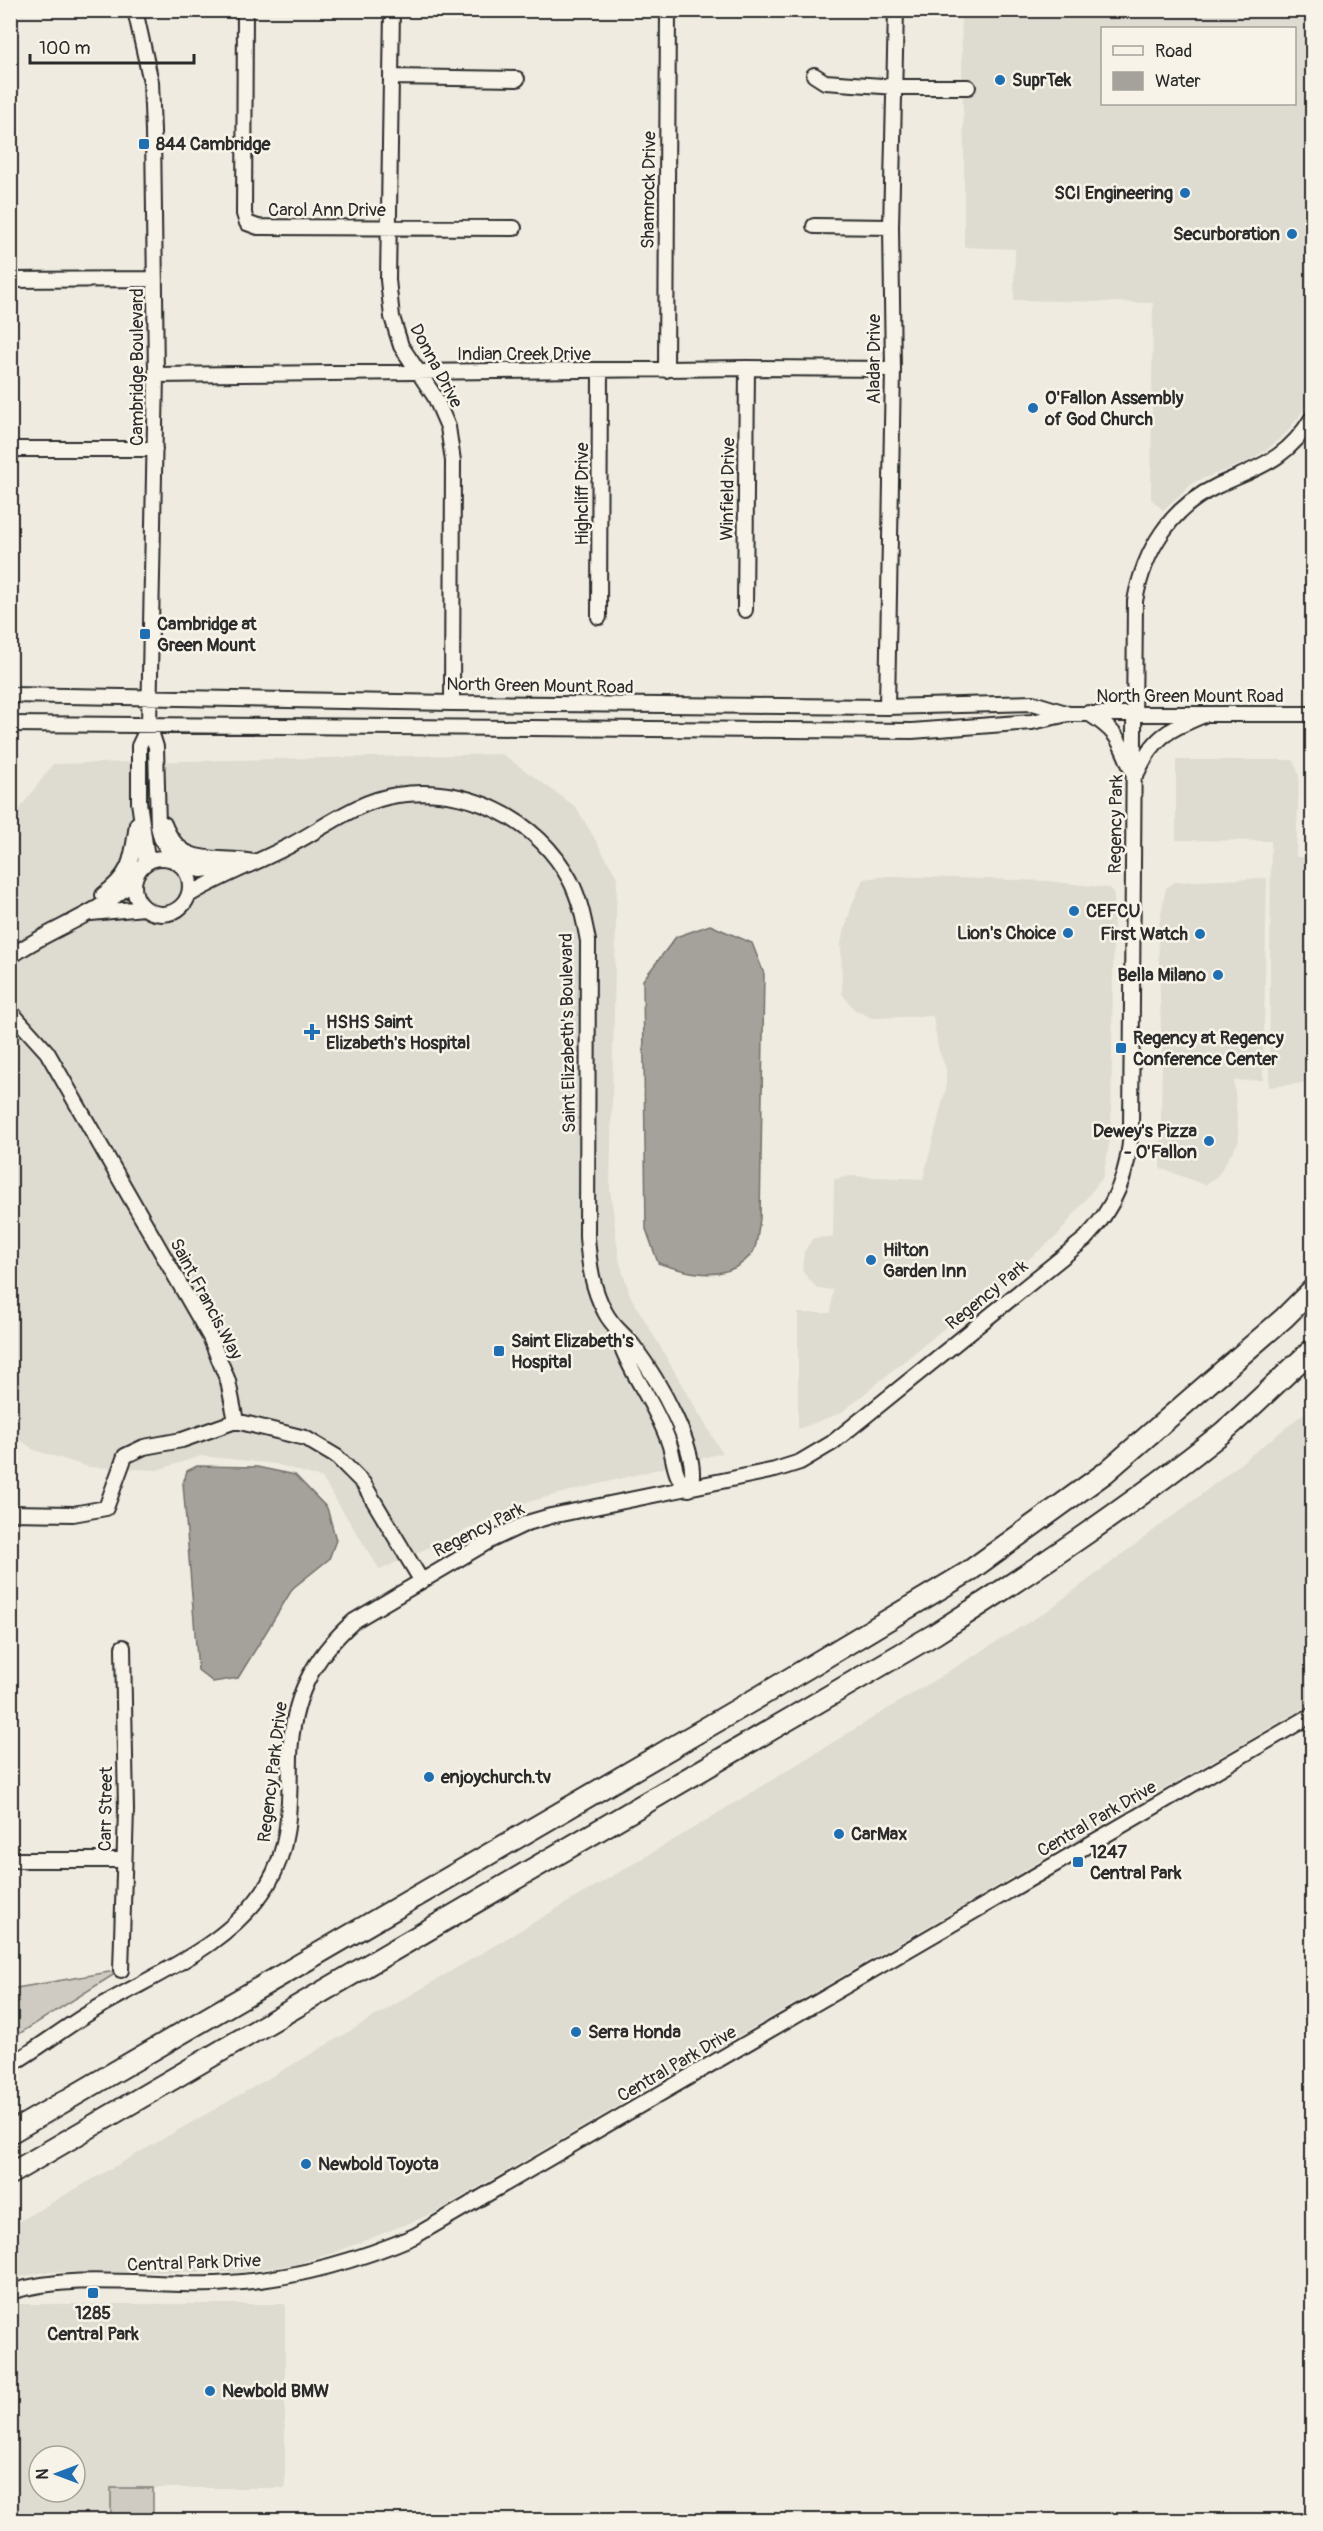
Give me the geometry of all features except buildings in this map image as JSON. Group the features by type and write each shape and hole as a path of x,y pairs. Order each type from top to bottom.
{"highway":[{"path":"1265,1334 1281,1307 1312,1273"},
{"path":"10,2133 764,1694 968,1572 1105,1473 1284,1318 1312,1290"},
{"path":"10,2174 935,1634 1081,1538 1224,1431 1312,1350"},
{"path":"1224,1431 1254,1415 1312,1365"}],"street":[{"name":"Cambridge Boulevard","path":"135,10 151,82 155,279 156,375 149,726"},
{"name":"Carol Ann Drive","path":"245,10 244,214 247,223 258,227 514,228"},
{"name":"Donna Drive","path":"392,10 388,280 392,317 401,346 439,407 447,427 453,461 452,703"},
{"name":"Shamrock Drive","path":"666,370 668,10"},
{"name":"Aladar Drive","path":"887,707 893,369 891,226 896,10"},
{"path":"814,75 825,82 896,87 968,87"},
{"path":"392,77 517,79"},
{"path":"814,226 891,226"},
{"path":"10,280 155,279"},
{"name":"Winfield Drive","path":"745,610 747,369"},
{"name":"Indian Creek Drive","path":"156,375 893,369"},
{"name":"Highcliff Drive","path":"599,617 600,372"},
{"name":"Regency Park","path":"421,1580 490,1540 527,1523 788,1466 813,1455 832,1443 1085,1239 1100,1224 1112,1206 1130,1157 1135,601 1139,576 1149,551 1179,511 1216,486 1254,471 1276,459 1312,418"},
{"path":"10,449 155,449"},
{"name":"North Green Mount Road","path":"10,695 452,703 887,707 1033,704 1068,714"},
{"path":"1088,713 1111,728 1123,747 1135,778"},
{"name":"North Green Mount Road","path":"10,724 912,731 1032,722 1068,714 1088,713 1312,714"},
{"path":"1135,778 1148,751 1160,738 1175,728 1209,713"},
{"path":"10,957 45,934 91,913 127,888 145,864 146,851 140,813 139,746 149,726"},
{"name":"Saint Elizabeth's Boulevard","path":"149,726 156,747 156,810 161,837 188,876 189,895"},
{"name":"Saint Elizabeth's Boulevard","path":"144,908 154,914 172,912 183,905 189,895 248,864 286,848 368,803 396,795 445,794 491,807 528,830 560,863 578,897 588,941 588,1261 592,1282 599,1301 616,1330 632,1344 675,1416 689,1455 693,1481 688,1489"},
{"name":"Saint Elizabeth's Boulevard","path":"156,810 171,837 192,855 214,860 239,858 248,864"},
{"path":"75,919 85,906 114,886 129,866 134,853 140,813"},
{"name":"Saint Elizabeth's Boulevard","path":"145,864 156,859 201,870 248,864"},
{"path":"91,913 144,908 134,892 134,879"},
{"name":"Saint Francis Way","path":"10,1011 46,1052 210,1337 228,1381 236,1421"},
{"path":"10,1513 73,1515 106,1508 125,1456 144,1447 182,1440 236,1421 240,1424 266,1427 305,1438 342,1461 375,1500 421,1580"},
{"name":"Regency Park Drive","path":"10,2065 92,2011 217,1940 239,1922 253,1906 269,1882 281,1854 287,1830 293,1722 301,1690 316,1663 335,1638 374,1608 421,1580"},
{"name":"Carr Street","path":"121,1971 126,1810 123,1647"},
{"name":"Central Park Drive","path":"10,2292 37,2285 65,2282 215,2284 259,2281 341,2263 415,2236 1312,1715"},
{"path":"10,1860 124,1860"}],"shaded area":[{"path":"961,11 1312,11 1312,393 1304,410 1287,432 1269,448 1247,462 1194,482 1163,510 1151,499 1153,303 1014,300 1015,249 964,247"},
{"name":"HSHS Saint Elizabeth's Hospital","path":"502,754 576,807 617,877 610,1188 619,1259 630,1295 722,1453 527,1502 380,1570 322,1478 276,1464 201,1456 157,1470 89,1467 34,1450 11,1433 10,822 53,764"},
{"path":"1176,760 1293,760 1299,775 1296,857 1312,857 1312,1082 1269,1087 1271,841 1176,840"},
{"path":"889,876 1047,881 1110,888 1114,895 1111,1134 1103,1177 1058,1235 841,1413 798,1429 798,1313 831,1313 833,1290 817,1288 802,1271 804,1252 813,1238 833,1237 834,1179 851,1176 923,1179 946,1088 946,1069 938,1048 933,1016 872,1018 855,1010 842,994 841,942 852,905 863,879"},
{"path":"1267,878 1263,1080 1234,1081 1239,1141 1218,1175 1205,1185 1160,1168 1162,1063 1158,931 1166,888 1175,882"},
{"path":"1312,1407 1312,1703 434,2213 336,2252 296,2264 240,2272 45,2272 11,2279 11,2226 311,2054 687,1832 1047,1611 1202,1494"},
{"path":"121,1970 11,2039 11,1989"},
{"path":"18,2304 285,2304 285,2488 112,2488 111,2520 11,2520 11,2308"},
{"path":"111,2488 153,2488 153,2520 111,2520"}],"water":[{"path":"710,925 752,943 764,974 760,1219 757,1240 753,1252 733,1269 708,1274 658,1263 646,1229 643,980 676,937"},
{"path":"197,1466 257,1467 295,1475 327,1508 336,1540 329,1559 293,1588 238,1678 213,1682 198,1670 183,1483 187,1471"}],"place":[{"name":"SuprTek","path":"1000,80"},
{"name":"844 Cambridge","path":"144,144"},
{"name":"SCI Engineering","path":"1185,193"},
{"name":"Securboration","path":"1292,234"},
{"name":"O'Fallon Assembly of God Church","path":"1033,408"},
{"name":"Cambridge at Green Mount","path":"145,634"},
{"name":"CEFCU","path":"1074,911"},
{"name":"Lion's Choice","path":"1068,933"},
{"name":"First Watch","path":"1200,934"},
{"name":"Bella Milano","path":"1218,975"},
{"name":"HSHS Saint Elizabeth's Hospital","path":"312,1032"},
{"name":"Regency at Regency Conference Center","path":"1121,1048"},
{"name":"Dewey's Pizza - O'Fallon","path":"1209,1141"},
{"name":"Hilton Garden Inn","path":"871,1260"},
{"name":"Saint Elizabeth's Hospital","path":"499,1351"},
{"name":"enjoychurch.tv","path":"429,1777"},
{"name":"CarMax","path":"839,1834"},
{"name":"1247 Central Park","path":"1078,1862"},
{"name":"Serra Honda","path":"576,2032"},
{"name":"Newbold Toyota","path":"306,2164"},
{"name":"1285 Central Park","path":"93,2293"},
{"name":"Newbold BMW","path":"210,2391"}]}
